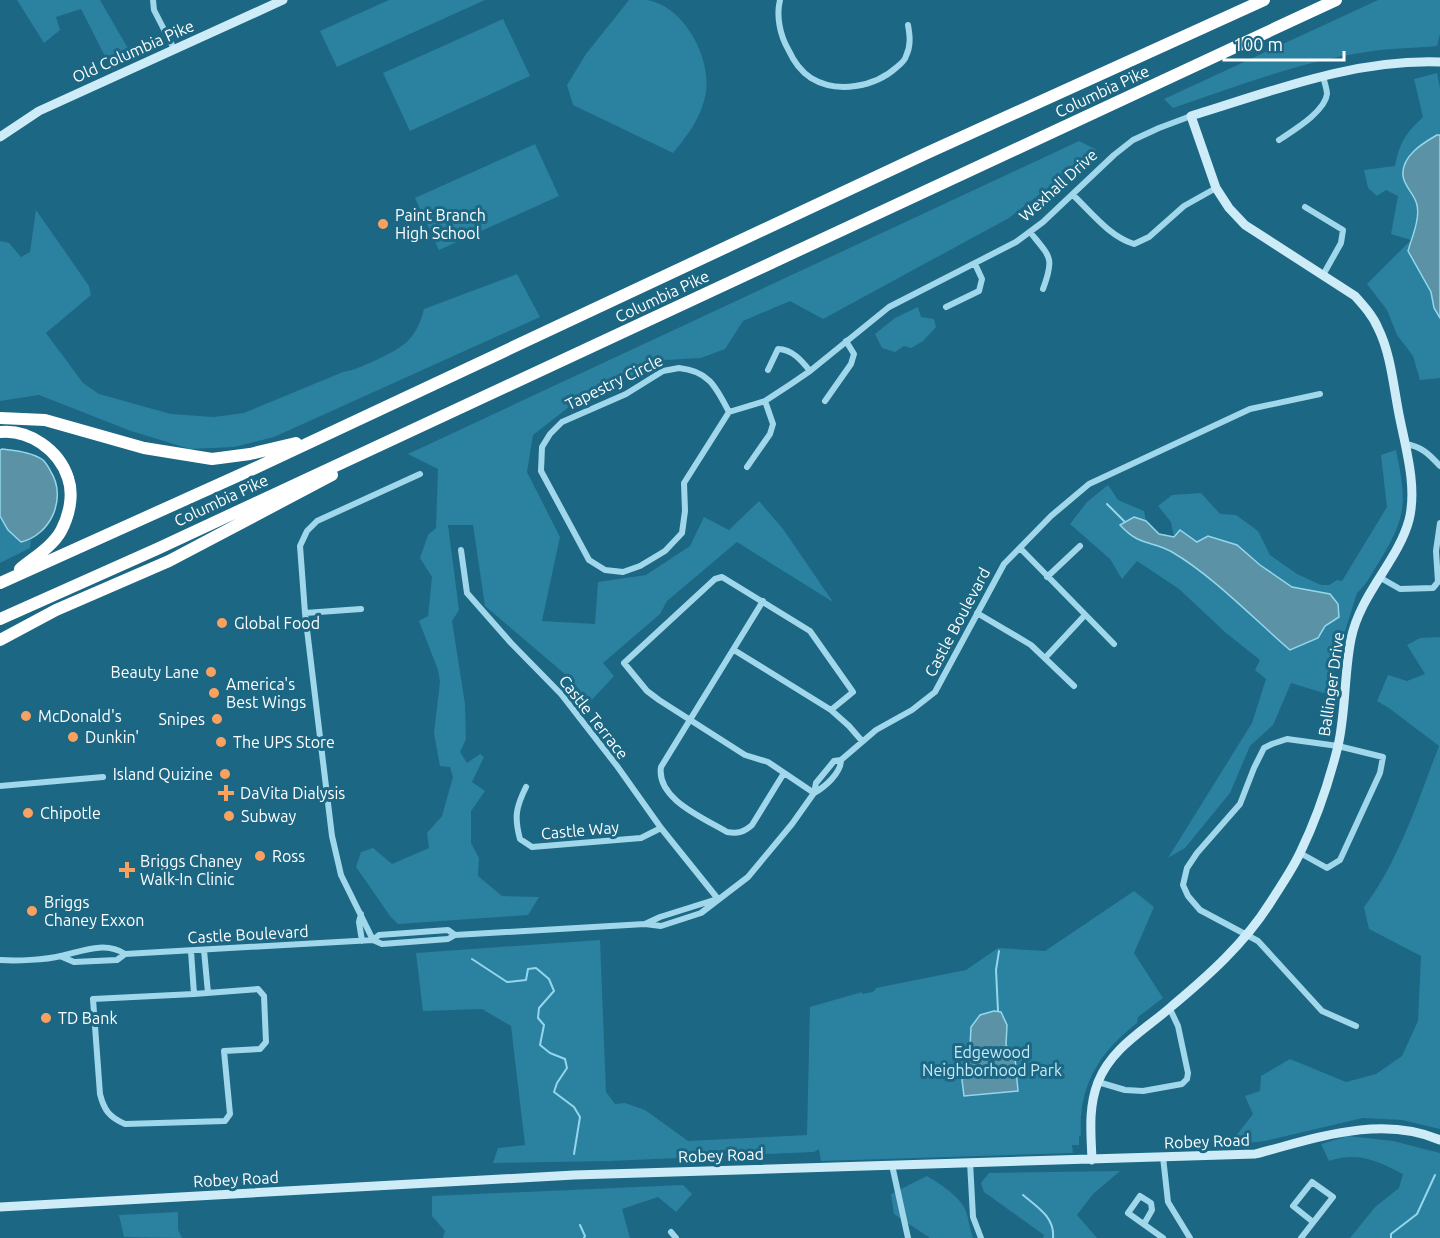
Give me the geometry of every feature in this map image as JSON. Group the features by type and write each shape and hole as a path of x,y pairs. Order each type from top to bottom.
{"highway":[{"name":"Columbia Pike","path":"3,582 323,436 927,153 1264,0"},
{"name":"Columbia Pike","path":"0,619 415,429 1336,0"},
{"path":"0,418 45,420 144,448 212,459 250,454 323,436"},
{"path":"0,640 56,610 169,561 415,429"},
{"path":"0,432 8,431 27,435 46,446 58,459 68,478 71,498 68,516 60,533 45,549 3,582"}],"street":[{"path":"153,0 154,10 174,49"},
{"name":"Old Columbia Pike","path":"0,138 39,111 283,0"},
{"path":"780,0 779,23 783,40 795,63 811,78 833,86 855,86 874,81 892,72 906,58 911,41 908,25"},
{"name":"Wexhall Drive","path":"729,412 765,401 810,371 889,306 1016,242 1073,195 1114,155 1133,141 1159,128 1191,116 1360,66 1440,62"},
{"path":"1279,140 1307,121 1324,102 1327,94 1323,76"},
{"name":"Ballinger Drive","path":"1092,1160 1091,1104 1098,1082 1107,1065 1120,1049 1206,978 1247,934 1269,906 1300,854 1338,746 1351,639 1357,618 1397,547 1409,520 1412,495 1388,354 1378,327 1355,296 1245,225 1229,208 1216,188 1191,116"},
{"path":"1073,195 1110,231 1124,241 1134,244 1149,237 1184,206 1216,188"},
{"path":"1305,207 1343,230 1341,243 1323,275"},
{"path":"1030,232 1049,257 1051,268 1043,289"},
{"path":"946,307 979,291 982,279 975,264"},
{"path":"825,401 851,364 854,354 846,341"},
{"path":"768,370 778,349 784,349 800,359 810,371"},
{"name":"Tapestry Circle","path":"679,368 693,369 708,377 720,393 729,412 684,483 686,511 682,533 665,551 640,566 623,572 605,570 589,560 541,471 542,447 550,434 562,422 626,393 663,371 679,368"},
{"name":"Castle Boulevard","path":"60,956 74,962 117,960 125,954 373,940 382,944 448,939 455,935 645,924 661,926 701,913 748,877 772,850 814,793 816,783 834,761 841,760 876,730 912,710 935,692 1004,564 1051,516 1089,484 1250,409 1320,394"},
{"path":"747,467 770,434 773,424 765,401"},
{"path":"1405,444 1420,447 1440,466"},
{"path":"373,940 341,875 332,836 305,613 300,546 307,531 317,521 420,474"},
{"path":"1379,577 1400,589 1433,588 1438,582 1436,551 1440,523"},
{"path":"1047,577 1080,546"},
{"path":"1020,548 1114,644"},
{"name":"Castle Terrace","path":"461,550 467,593 511,643 561,694 617,766 661,828 718,899"},
{"path":"814,793 768,762 745,754 647,691 624,663 715,579 722,577 810,631 853,692 831,711"},
{"path":"763,601 661,767 660,774 666,792 675,800 727,832 736,834 745,832 752,825 784,773"},
{"path":"305,613 361,609"},
{"path":"977,614 1031,645 1074,686"},
{"path":"1045,658 1085,615"},
{"path":"734,650 831,711 849,726 861,741"},
{"path":"1300,854 1327,868 1340,860 1380,773 1383,757 1338,746 1287,739 1264,748 1240,804 1197,853 1187,868 1183,885 1188,896 1200,910 1258,941 1322,1011 1356,1026"},
{"path":"0,786 103,777"},
{"name":"Castle Way","path":"526,788 518,805 517,828 520,839 532,847 641,838 661,828"},
{"path":"361,913 359,922 362,941"},
{"name":"Castle Boulevard","path":"0,960 60,956 79,950 115,947 125,954"},
{"path":"204,950 208,993"},
{"path":"191,951 194,994"},
{"path":"258,989 264,996 266,1042 260,1049 224,1050 230,1114 225,1121 125,1124 113,1119 104,1108 100,1094 93,999 194,994 258,989"},
{"path":"1098,1082 1125,1090 1143,1091 1182,1084 1187,1079 1188,1073 1178,1026 1170,1009"},
{"name":"Robey Road","path":"0,1207 574,1175 1256,1154 1343,1131 1397,1129 1440,1140"},
{"path":"1163,1157 1168,1202 1190,1238"},
{"path":"970,1162 973,1217 981,1238"},
{"path":"892,1165 908,1238"},
{"path":"1301,1238 1334,1197 1312,1182 1293,1206 1313,1222"},
{"path":"1144,1224 1152,1209 1151,1203 1140,1196 1128,1213 1163,1238"},
{"path":"671,1232 676,1238"}],"green space":[{"path":"17,0 100,0 133,57 112,70 81,9 56,17 60,30 44,43"},
{"path":"389,0 485,0 337,67 320,31"},
{"path":"629,0 647,0 660,4 673,12 692,35 704,64 706,92 701,109 689,132 673,153 573,105 567,85 586,54"},
{"path":"1378,0 1440,0 1440,34 1437,46 1347,55 1272,75 1173,108 1164,99"},
{"path":"503,19 530,76 410,131 383,73"},
{"path":"1437,73 1440,88 1440,135 1437,135 1403,176 1417,206 1411,240 1391,234 1398,196 1386,190 1377,196 1368,188 1364,170 1395,166 1404,139 1423,117 1414,79"},
{"path":"1079,141 1097,150 1009,218 823,319 790,301 743,321 725,349 701,358 665,360 569,407 533,435 527,472 560,537 542,621 595,624 598,582 646,575 690,546 704,517 729,530 759,501 783,529 833,602 737,542 667,601 660,614 603,663 614,676 590,702 566,675 485,606 473,525 448,525 459,610 452,621 465,704 466,739 460,752 467,763 480,754 484,757 472,782 485,791 471,811 471,843 479,858 478,876 502,896 539,897 528,915 398,924 356,867 361,852 373,848 392,864 429,848 427,833 442,816 453,777 450,767 440,766 434,733 440,682 438,670 419,621 428,616 432,577 420,558 428,535 436,528 438,469 408,454"},
{"path":"535,144 559,196 439,250 415,198"},
{"path":"36,210 89,286 91,295 46,333 83,383 99,394 171,414 214,417 244,413 362,366 392,352 406,342 417,329 424,309 517,274 540,317 274,437 234,447 190,449 131,431 39,395 0,401 0,241 9,243 21,257 30,252"},
{"path":"1411,240 1408,251 1431,292 1434,308 1440,318 1440,378 1420,380 1413,356 1397,335 1387,310 1367,284"},
{"path":"918,307 921,317 934,319 936,327 923,341 911,348 904,346 895,352 882,348 875,334 895,318"},
{"path":"1396,450 1403,497 1400,520 1379,562 1357,593 1337,657 1330,695 1291,683 1273,725 1250,746 1230,793 1185,848 1168,858 1252,723 1266,679 1255,670 1260,660 1226,633 1179,589 1137,561 1122,579 1110,559 1070,524 1087,502 1108,485 1118,500 1144,511 1146,521 1134,517 1120,525 1126,531 1188,562 1291,650 1318,638 1325,626 1339,617 1330,594 1292,587 1260,565 1237,545 1197,542 1174,537 1171,522 1158,506 1172,495 1201,493 1220,514 1236,515 1258,531 1270,555 1297,574 1321,585 1329,585 1337,580 1342,581 1387,507 1381,455"},
{"path":"0,516 8,530 21,542 31,540 30,548 0,563"},
{"path":"1440,637 1440,1129 1402,1120 1363,1118 1265,1141 1229,1145 1253,1114 1245,1096 1260,1091 1261,1076 1290,1059 1346,1082 1376,1074 1402,1056 1418,1021 1421,956 1369,929 1364,907 1387,871 1397,850 1439,746 1377,701 1388,675 1407,681 1425,674 1407,645 1420,638"},
{"name":"Edgewood Neighborhood Park","path":"1134,891 1154,907 1134,953 1163,998 1138,1017 1137,1023 1112,1046 1094,1072 1083,1101 1079,1145 1072,1145 1073,1153 821,1161 819,1149 814,1152 610,1161 493,1163 498,1148 525,1145 511,1026 482,1009 423,1011 416,953 600,940 606,1092 615,1104 625,1103 645,1110 688,1141 807,1135 810,1007 862,992 862,994 873,992 876,988 966,970 998,948 1045,951"},
{"path":"1348,1136 1393,1141 1440,1153 1440,1238 1350,1238 1375,1207 1399,1188 1403,1174 1385,1165 1358,1157 1329,1161 1321,1144"},
{"path":"1120,1171 1093,1194 1077,1215 1097,1238 1043,1238 1044,1235 984,1192 981,1183 989,1173"},
{"path":"927,1176 948,1190 962,1204 973,1238 930,1238 894,1214 891,1194"},
{"path":"683,1185 692,1194 676,1212 658,1197 622,1209 630,1238 443,1238 445,1231 432,1216 432,1196"},
{"path":"178,1212 178,1230 182,1238 124,1237 119,1215"}],"shaded area":[{"path":"1440,135 1440,318 1434,308 1431,292 1408,251 1418,210 1416,201 1403,176 1403,169 1409,156"},
{"path":"0,450 39,457 56,482 56,504 48,524 32,538 21,542 8,530 0,516"},
{"path":"1134,517 1146,521 1159,534 1174,537 1180,530 1197,542 1208,536 1237,545 1260,565 1292,587 1330,594 1338,604 1339,617 1325,626 1318,638 1290,650 1203,573 1165,548 1134,537 1120,525"},
{"path":"994,1011 1001,1012 1007,1025 1006,1045 1015,1058 1018,1091 964,1096 962,1080 969,1067 971,1027 980,1015"}],"waterway":[{"path":"1107,504 1125,522"},
{"path":"998,1011 996,970 999,951"},
{"path":"472,959 507,982 526,980 528,969 536,968 549,979 554,991 539,1008 538,1018 544,1025 540,1045 550,1053 565,1059 567,1068 554,1092 574,1107 580,1117 574,1154"},
{"path":"1391,1238 1391,1234 1417,1214 1435,1175"},
{"path":"1023,1195 1048,1218 1053,1238"},
{"path":"580,1225 584,1238"}],"place":[{"name":"Paint Branch High School","path":"383,224"},
{"name":"Global Food","path":"222,623"},
{"name":"Beauty Lane","path":"211,672"},
{"name":"America's Best Wings","path":"214,693"},
{"name":"McDonald's","path":"26,716"},
{"name":"Snipes","path":"217,719"},
{"name":"Dunkin'","path":"73,737"},
{"name":"The UPS Store","path":"221,742"},
{"name":"Island Quizine","path":"225,774"},
{"name":"DaVita Dialysis","path":"226,793"},
{"name":"Chipotle","path":"28,813"},
{"name":"Subway","path":"229,816"},
{"name":"Ross","path":"260,856"},
{"name":"Briggs Chaney Walk-In Clinic","path":"127,870"},
{"name":"Briggs Chaney Exxon","path":"32,911"},
{"name":"TD Bank","path":"46,1018"}]}
